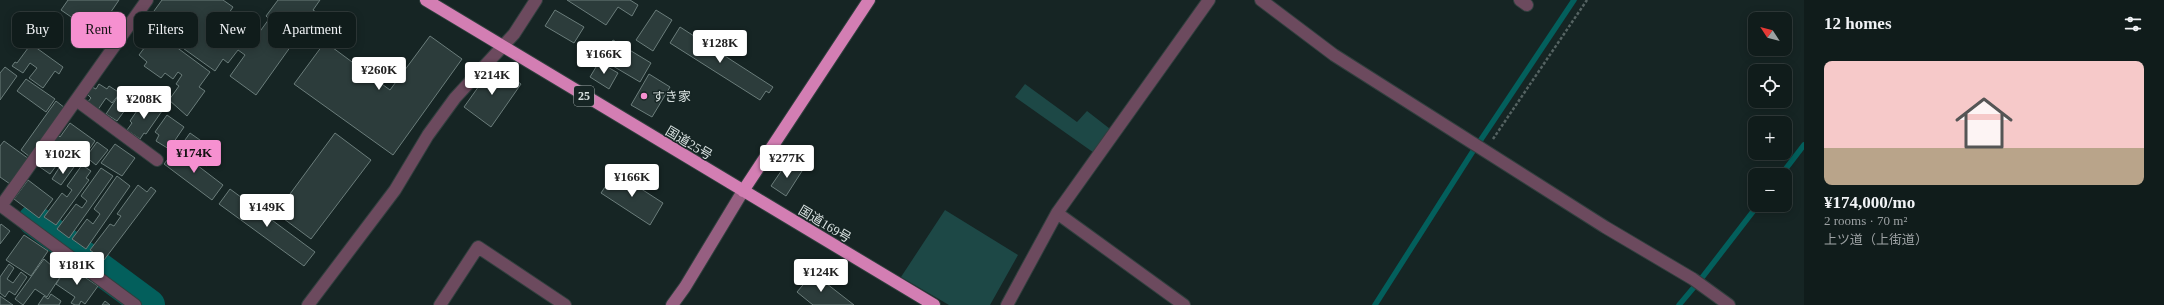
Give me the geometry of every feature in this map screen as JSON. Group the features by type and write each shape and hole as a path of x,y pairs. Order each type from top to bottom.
{"highway":[{"name":"国道25号","path":"426,0 743,191"},
{"path":"743,191 869,0"},
{"name":"国道169号","path":"743,191 934,305"}],"street":[{"path":"136,305 0,206 147,0"},
{"path":"308,305 395,190 428,135 455,98 514,34 536,0"},
{"path":"1007,305 1057,213 1209,0"},
{"path":"1261,0 1334,55 1605,227 1693,279 1729,305"},
{"path":"76,100 157,160"},
{"path":"672,305 685,287 743,191"},
{"path":"1057,213 1184,305"},
{"path":"440,305 478,247 565,305"}],"path":[{"path":"1485,151 1587,0"}],"shaded area":[{"path":"1025,84 1077,122 1087,111 1114,132 1097,155 1015,97"},
{"path":"945,210 1018,255 990,305 949,305 901,277"}],"building":[{"path":"68,0 119,0 111,12 71,12 71,17 61,10"},
{"path":"162,0 223,0 233,7 230,12 206,12 206,48 260,48 260,31 268,20 268,48 290,48 256,95 230,76 245,55 238,50 228,63 223,59 215,71 183,48 198,48 198,12 154,11"},
{"path":"278,0 320,0 313,10 316,12 269,12"},
{"path":"567,0 630,0 638,5 632,16 618,7 606,25"},
{"path":"555,10 584,27 574,43 545,26"},
{"path":"656,10 672,20 653,51 636,40"},
{"path":"680,27 773,87 769,93 766,91 760,100 670,43"},
{"path":"430,36 462,59 393,155 294,84 321,48 333,48 390,90"},
{"path":"613,40 651,63 640,82 601,59"},
{"path":"28,48 37,48 63,67 59,74 55,71 43,88 29,78 37,68 30,63 23,73 12,66 15,62 17,63"},
{"path":"144,48 178,48 210,72 199,87 205,91 187,116 169,100 179,86 176,84 182,75 178,72 173,79 165,73 161,78 144,66 147,62 139,55"},
{"path":"599,62 618,73 609,89 590,77"},
{"path":"494,65 521,84 491,127 464,107"},
{"path":"5,67 17,76 0,100 0,73"},
{"path":"649,74 670,87 652,117 631,105"},
{"path":"26,79 55,99 46,112 17,91"},
{"path":"99,84 107,89 109,86 120,93 112,103 106,98 97,111 86,104 91,98 87,94 92,87 96,89"},
{"path":"123,89 139,100 133,109 128,106 117,121 106,114"},
{"path":"56,101 65,108 30,157 21,150"},
{"path":"143,102 147,105 149,102 162,111 146,134 144,133 140,139 127,130 132,123 130,121"},
{"path":"167,115 184,127 169,149 156,141 159,135 155,132"},
{"path":"70,123 95,141 79,164 51,144 58,135 60,137"},
{"path":"190,133 217,152 207,166 180,147"},
{"path":"335,133 371,160 311,239 276,213"},
{"path":"4,141 29,159 10,184 0,177 0,146"},
{"path":"97,142 108,150 96,165 86,157"},
{"path":"115,144 135,158 122,176 101,163"},
{"path":"49,148 62,158 50,174 37,165"},
{"path":"176,149 223,185 212,200 164,164"},
{"path":"788,161 802,171 786,196 771,186"},
{"path":"69,164 74,167 61,185 52,179 59,168 63,172"},
{"path":"82,165 91,171 86,178 89,180 56,225 44,217 62,193 67,197 72,190 67,186"},
{"path":"101,168 113,176 69,238 57,229 76,204 82,208 87,201 81,196"},
{"path":"615,172 663,203 650,225 601,193"},
{"path":"117,176 130,186 86,249 72,239 87,219 93,224 100,214 94,209"},
{"path":"28,180 53,199 39,218 14,199"},
{"path":"138,185 147,192 151,187 156,191 104,260 90,250 110,224 114,226 121,216 117,214"},
{"path":"230,189 315,252 304,266 219,204"},
{"path":"1,224 10,231 0,244 0,226"},
{"path":"24,235 48,251 31,276 6,260"},
{"path":"44,259 52,266 56,261 66,268 47,297 35,289 23,305 15,299"},
{"path":"9,264 14,268 7,279 13,283 21,272 27,277 15,295 9,291 5,297 0,293 0,277"},
{"path":"68,266 98,286 85,304 81,301 79,305 71,303 75,297 56,284"},
{"path":"813,273 854,305 813,305 797,292"},
{"path":"51,294 61,301 59,305 38,305 44,296 48,299"},
{"path":"0,296 13,305 0,305"},
{"path":"105,301 110,305 102,305"}],"waterway":[{"path":"1478,144 1574,0"},
{"path":"1786,168 1804,145"},
{"path":"1375,305 1475,148"},
{"path":"1701,279 1753,212"},
{"path":"34,220 149,305"},
{"path":"1679,305 1695,286"}],"place":[{"name":"すき家","path":"644,96"}]}
